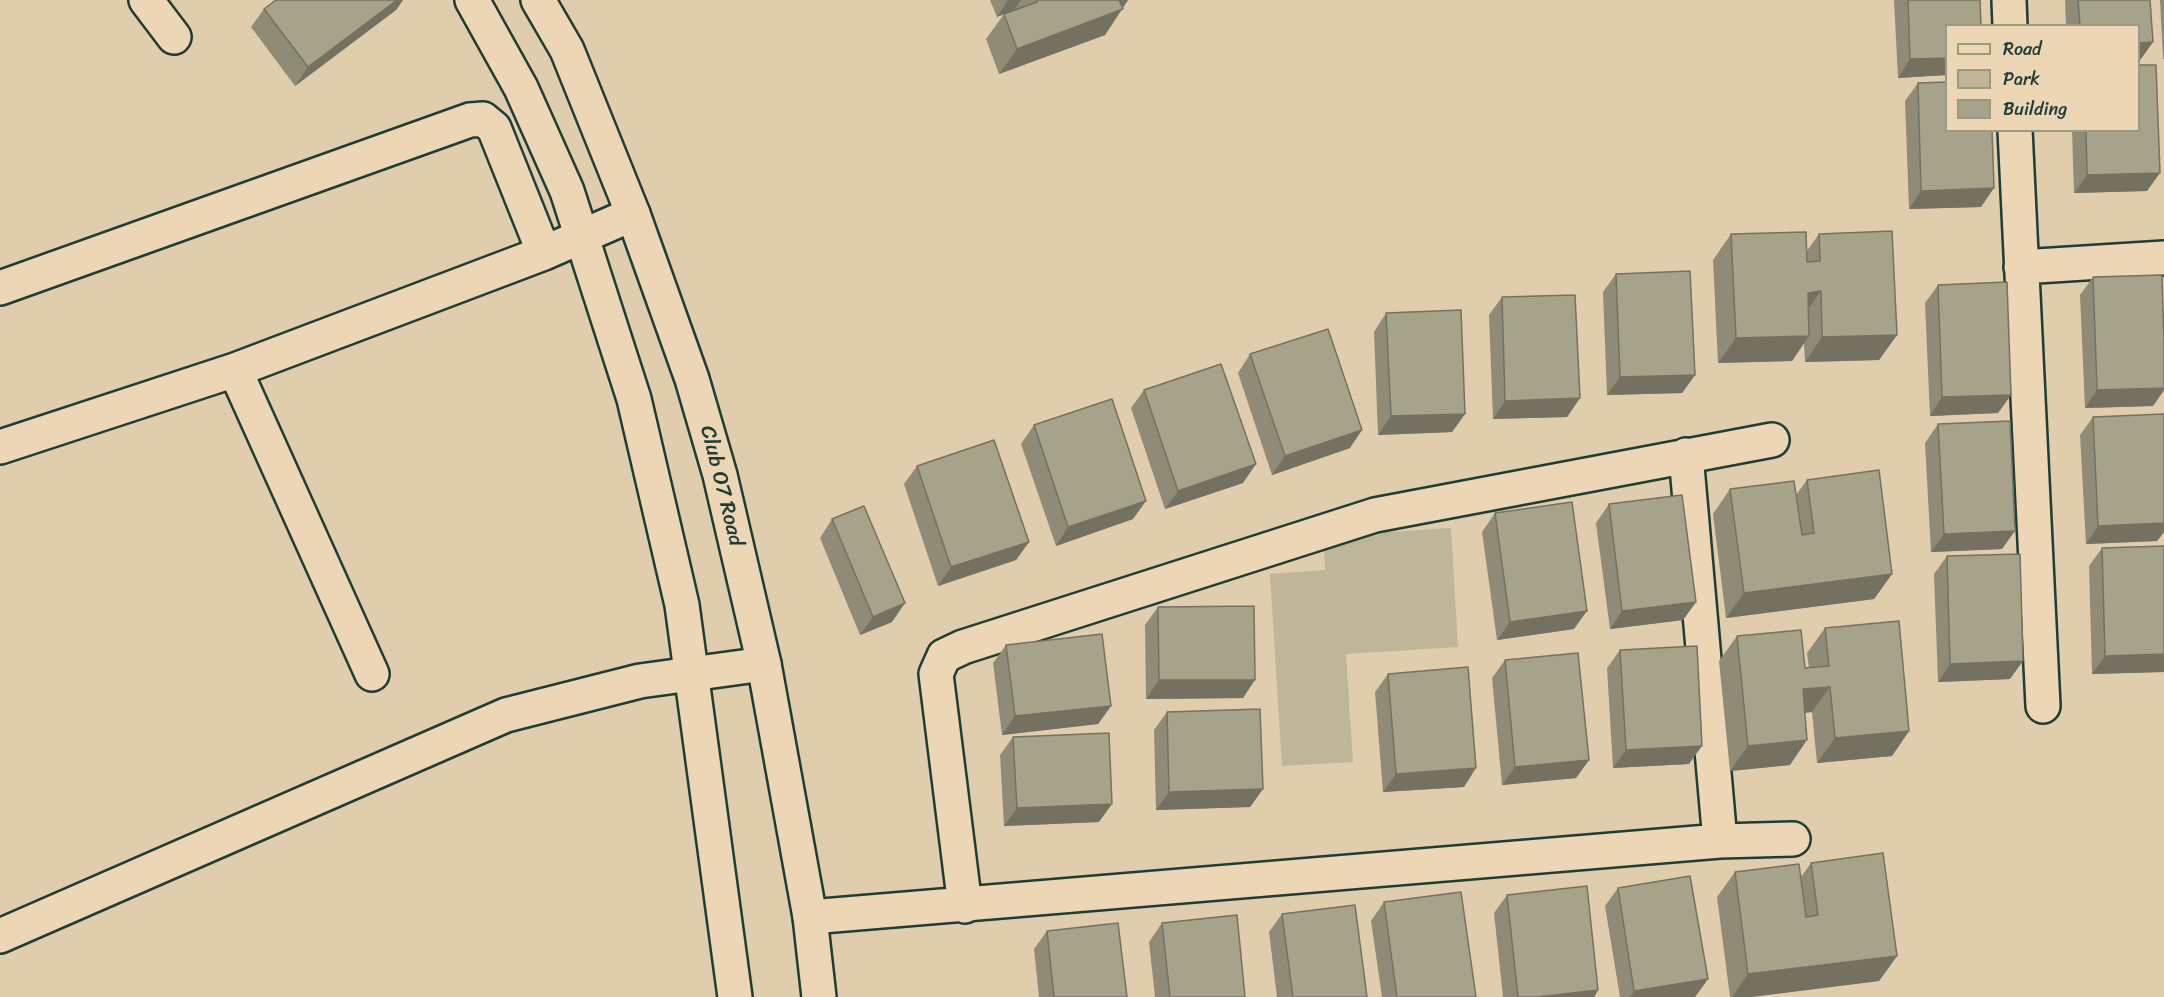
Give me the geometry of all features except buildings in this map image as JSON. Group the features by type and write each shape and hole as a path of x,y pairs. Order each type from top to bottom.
{"street":[{"path":"146,0 174,37"},
{"path":"472,0 521,88 567,191 634,399 682,605 735,997"},
{"name":"Club O7 Road","path":"538,0 567,50 633,214 692,379 720,475 764,664 810,917 819,997"},
{"path":"2008,0 2010,24"},
{"path":"0,288 470,120 483,119 494,128 544,253"},
{"path":"2015,132 2043,706"},
{"path":"0,447 235,370 544,253 633,214"},
{"path":"2021,267 2164,258"},
{"path":"235,370 372,674"},
{"path":"965,906 936,674 944,656 963,647 1375,515 1772,440"},
{"path":"1686,455 1720,842"},
{"path":"0,936 506,715 639,681 764,664"},
{"path":"810,917 1720,842 1793,839"}],"green space":[{"path":"1451,528 1458,647 1346,654 1353,762 1282,766 1270,574 1325,570 1323,536"}]}
